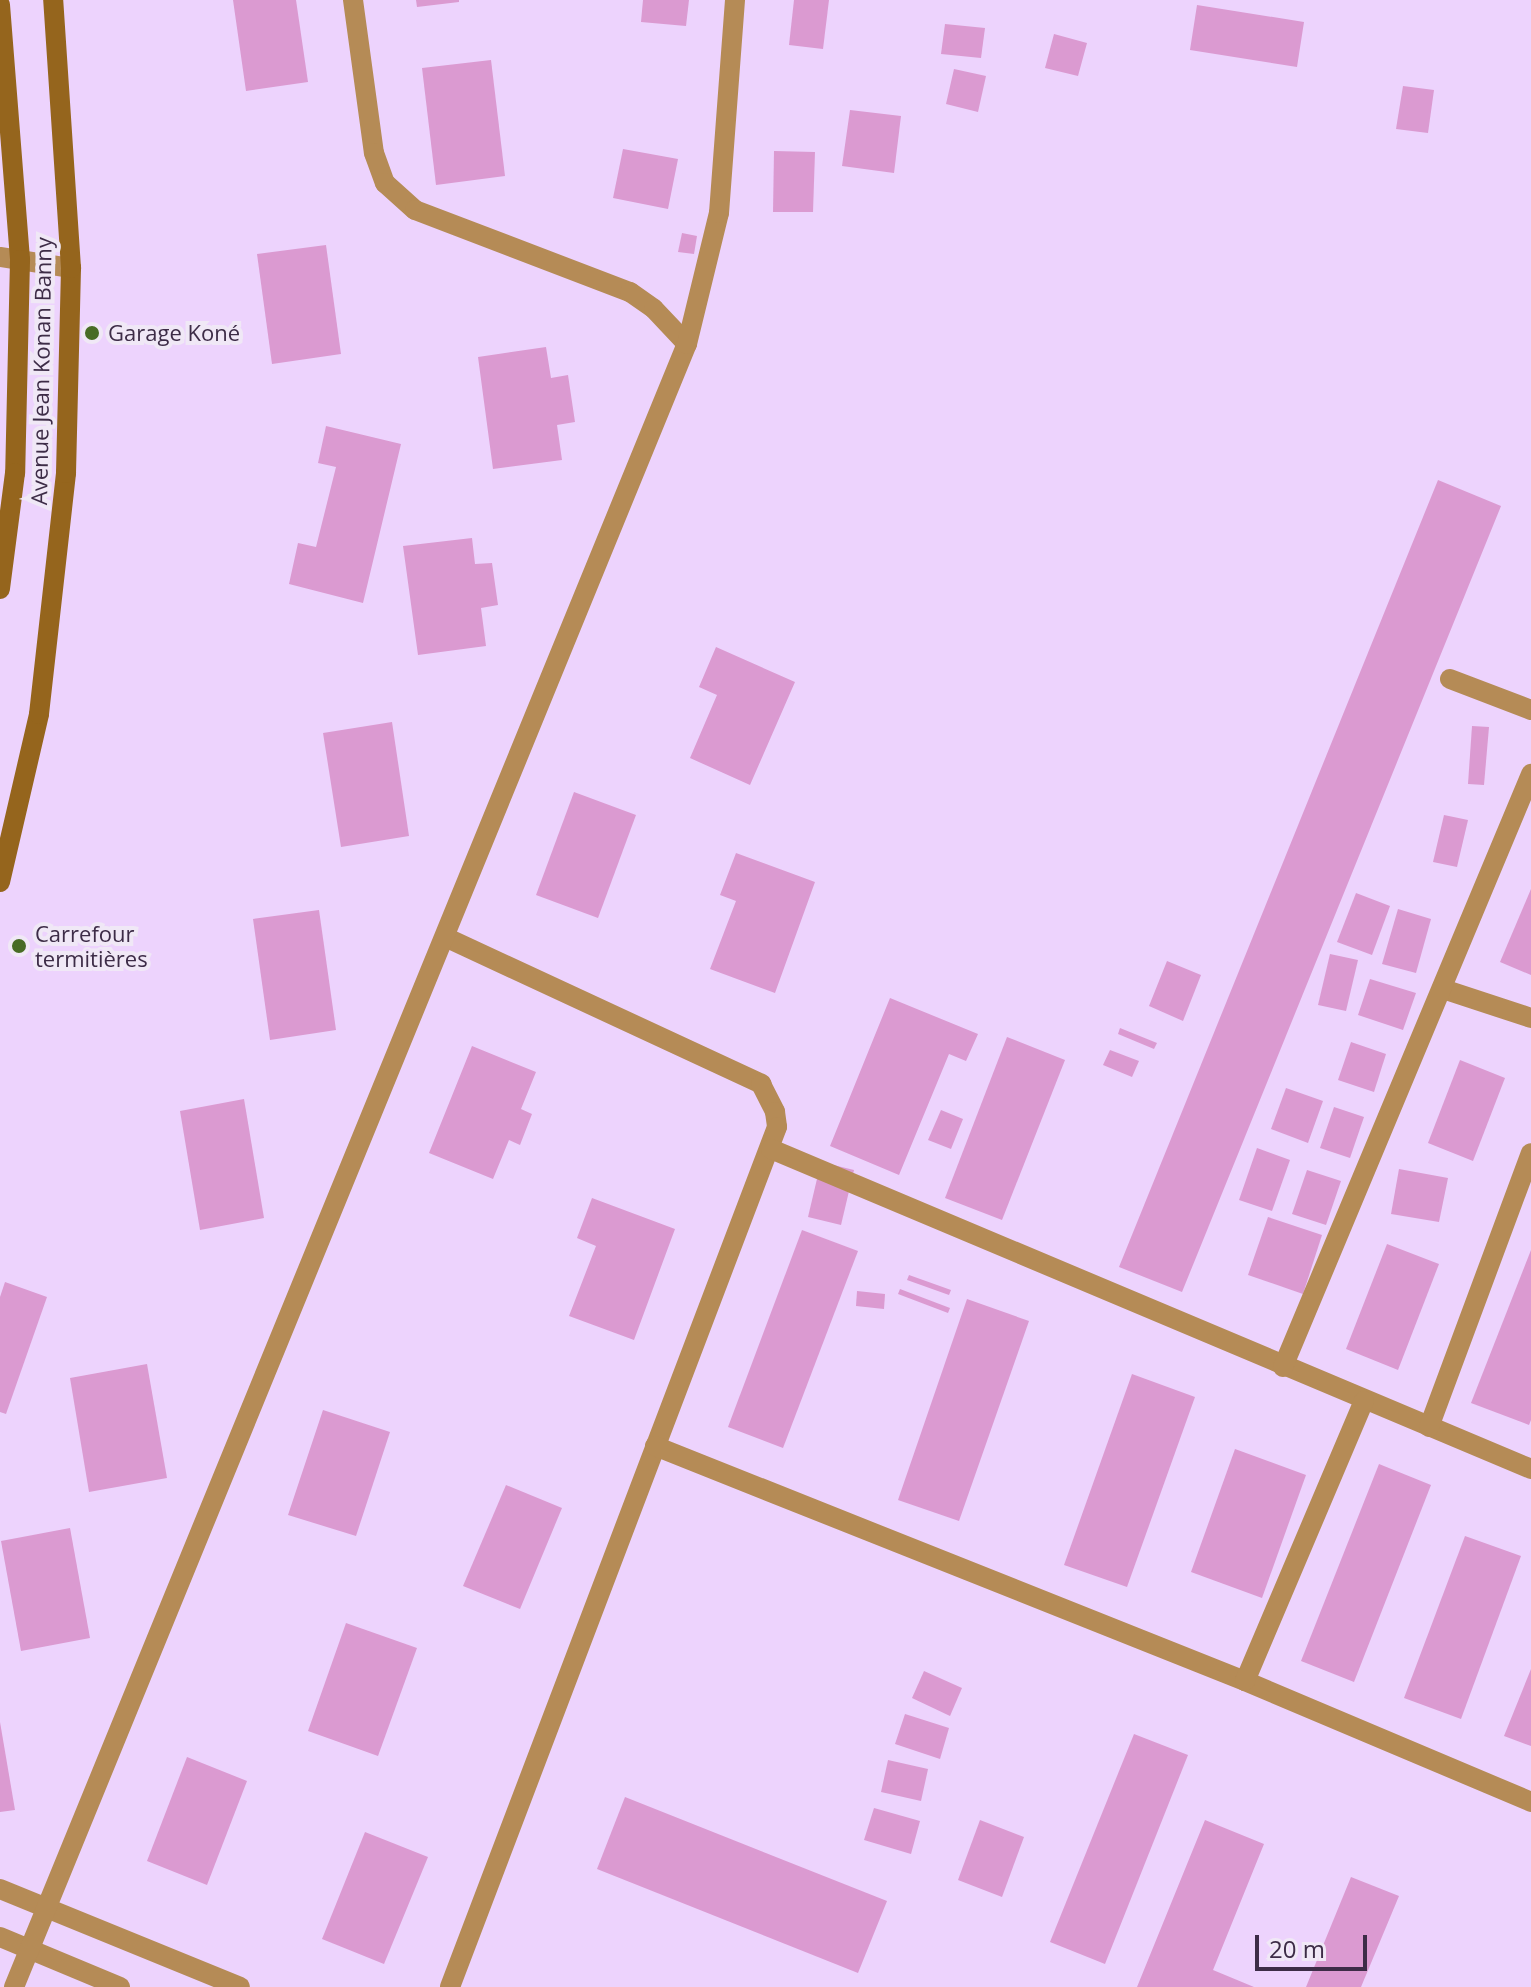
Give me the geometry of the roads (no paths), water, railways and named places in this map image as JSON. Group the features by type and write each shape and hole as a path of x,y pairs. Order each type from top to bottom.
{"street":[{"name":"Avenue Jean Konan Banny","path":"0,882 39,714 66,473 71,268 53,0"},
{"path":"353,0 374,153 385,183 415,210 630,292 654,309 687,344"},
{"path":"14,1987 687,344 719,213 735,0"},
{"name":"Avenue Jean Konan Banny","path":"0,5 15,473 0,589"},
{"path":"10,259 71,268"},
{"path":"1450,679 1531,710"},
{"path":"1283,1367 1531,774"},
{"path":"445,937 761,1084 775,1112 771,1149 450,1987"},
{"path":"1443,989 1531,1018"},
{"path":"771,1149 1531,1469"},
{"path":"1429,1427 1531,1153"},
{"path":"1245,1681 1364,1401"},
{"path":"655,1446 1245,1681 1531,1802"},
{"path":"0,1889 240,1987"},
{"path":"0,1937 120,1987"}],"place":[{"name":"Garage Koné","path":"92,333"},
{"name":"Carrefour termitières","path":"19,946"}]}
